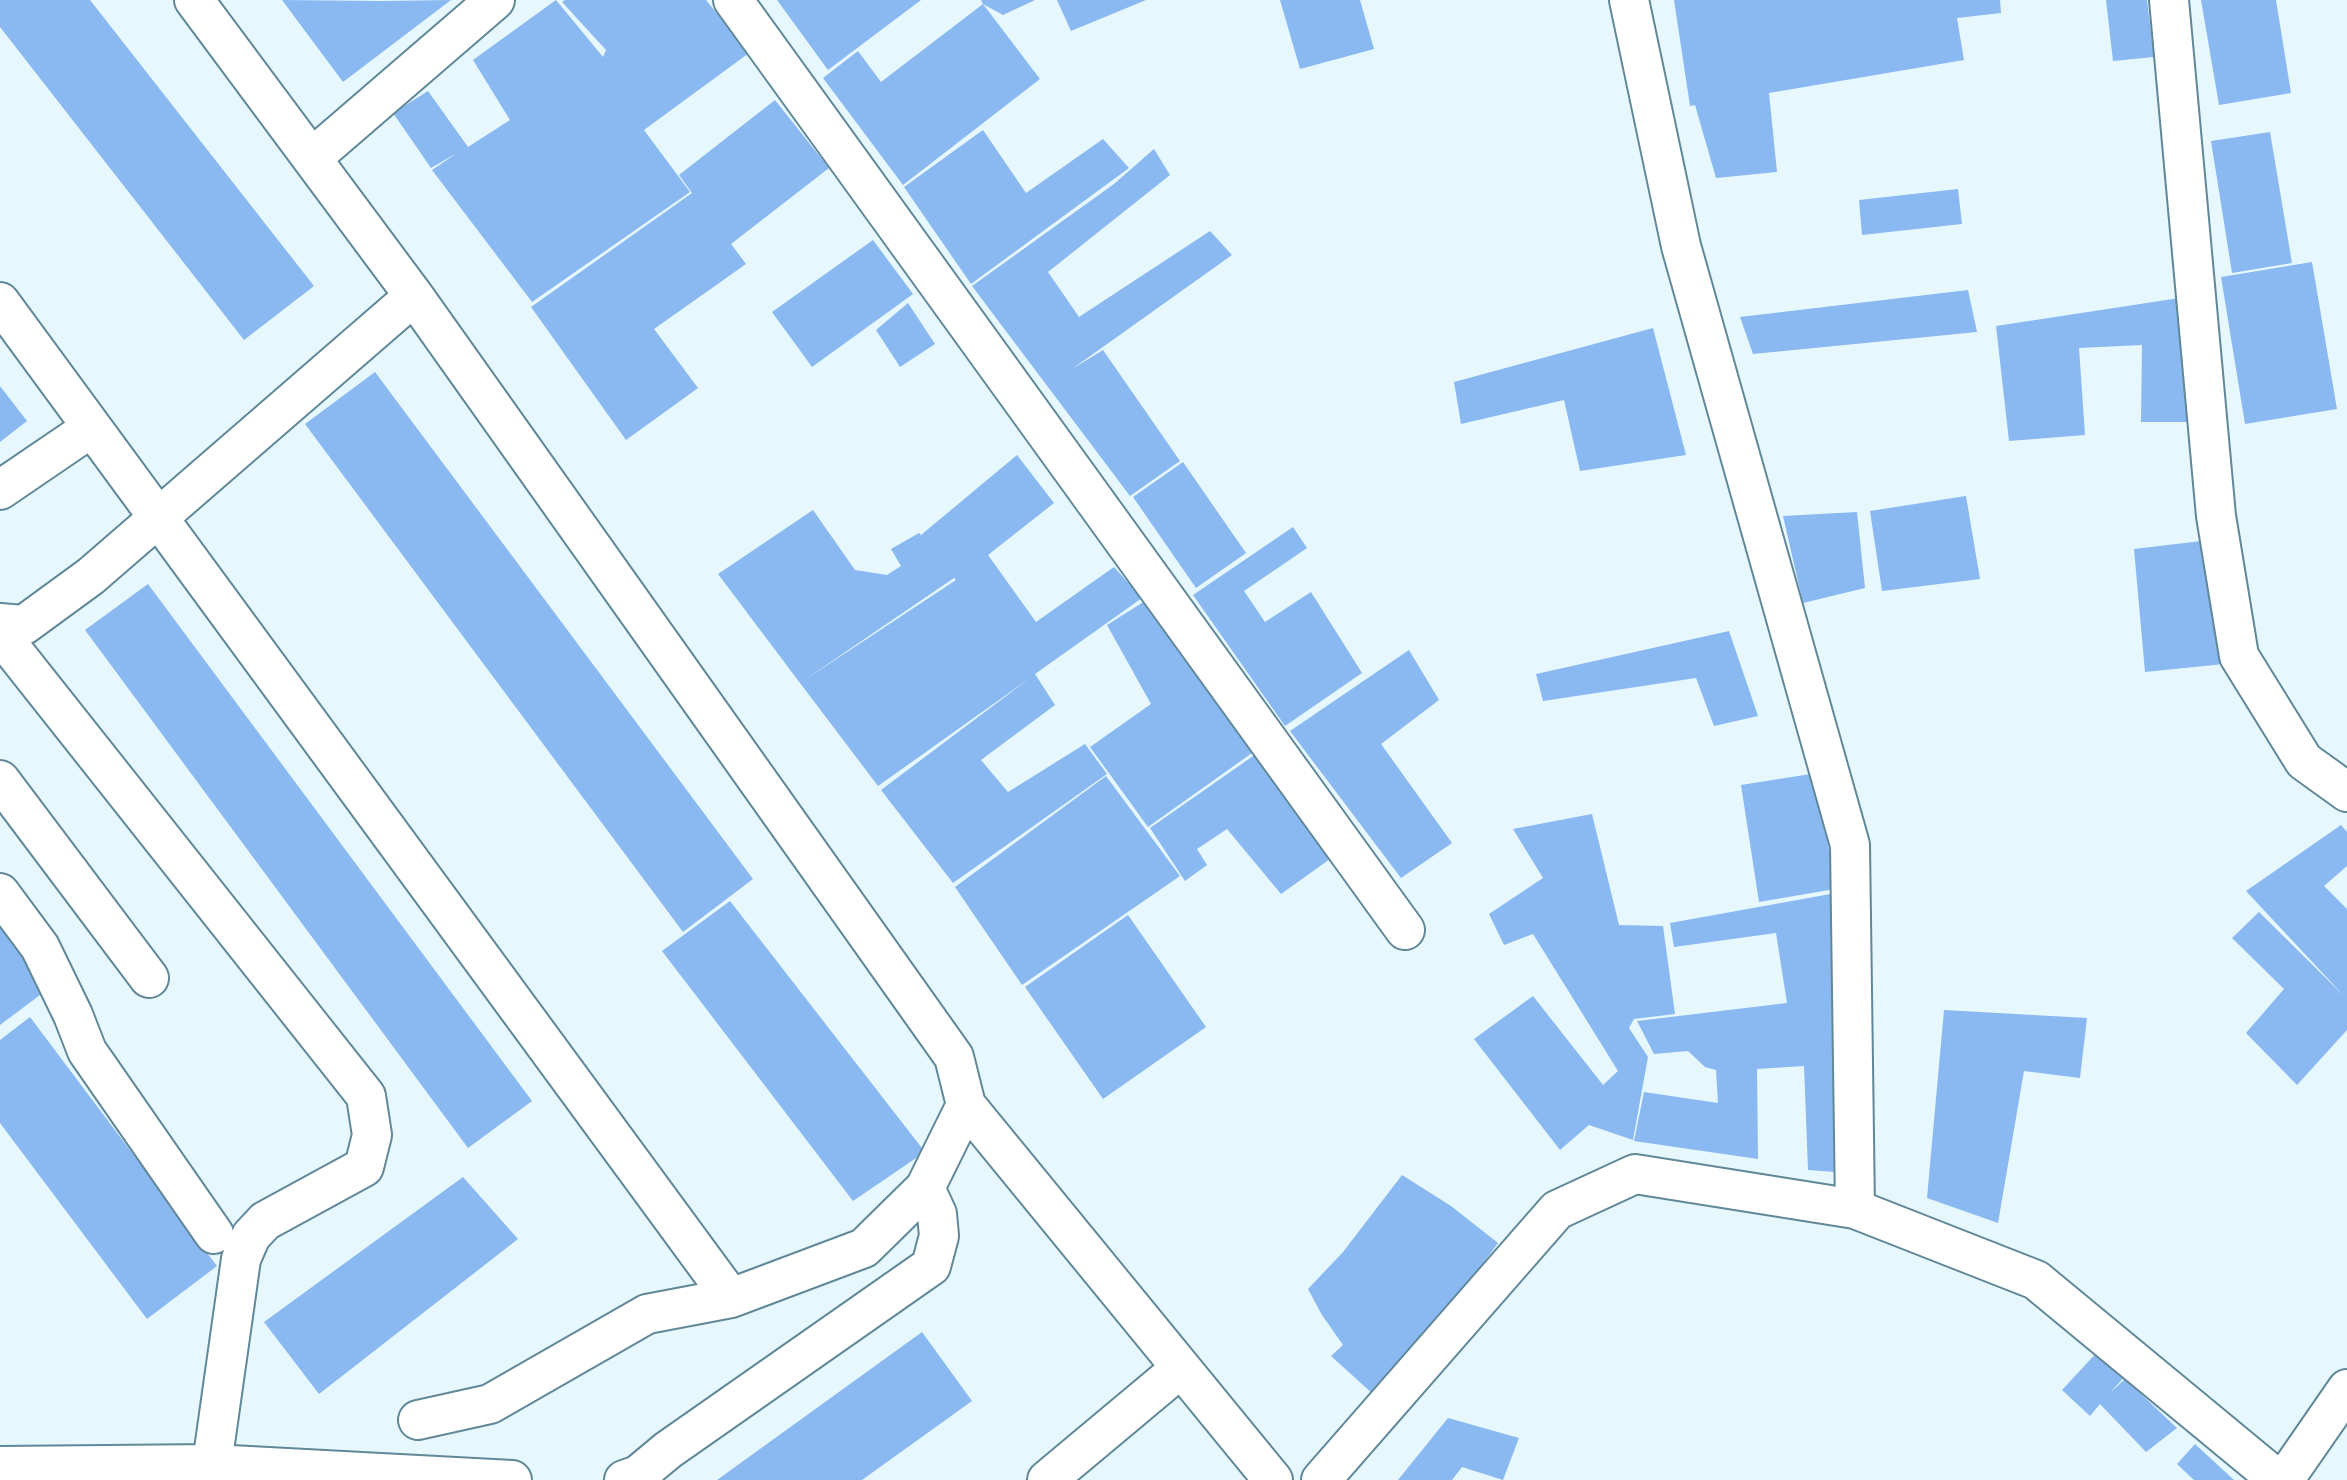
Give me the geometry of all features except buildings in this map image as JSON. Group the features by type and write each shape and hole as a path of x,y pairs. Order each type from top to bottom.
{"street":[{"path":"194,0 414,296 954,1057 966,1105 1273,1480"},
{"path":"313,157 495,0"},
{"path":"733,0 1405,930"},
{"path":"1629,0 1681,246 1850,845 1855,1209"},
{"path":"2169,0 2216,516 2239,656 2304,761 2347,792"},
{"path":"0,623 24,625 91,576 414,296"},
{"path":"0,302 731,1298"},
{"path":"0,490 91,428"},
{"path":"0,634 366,1097 372,1135 364,1167 265,1221 251,1236 241,1259 212,1464"},
{"path":"0,780 149,978"},
{"path":"0,893 40,947 87,1051 214,1234"},
{"path":"418,1420 490,1404 647,1314 731,1298 864,1248 925,1188 966,1105"},
{"path":"1321,1480 1557,1210 1635,1174 1855,1209 2036,1280 2278,1480"},
{"path":"624,1480 638,1475 668,1450 931,1266 939,1236 937,1214 925,1188"},
{"path":"1047,1480 1181,1368"},
{"path":"2284,1480 2347,1389"},
{"path":"0,1466 212,1464 512,1480"}]}
